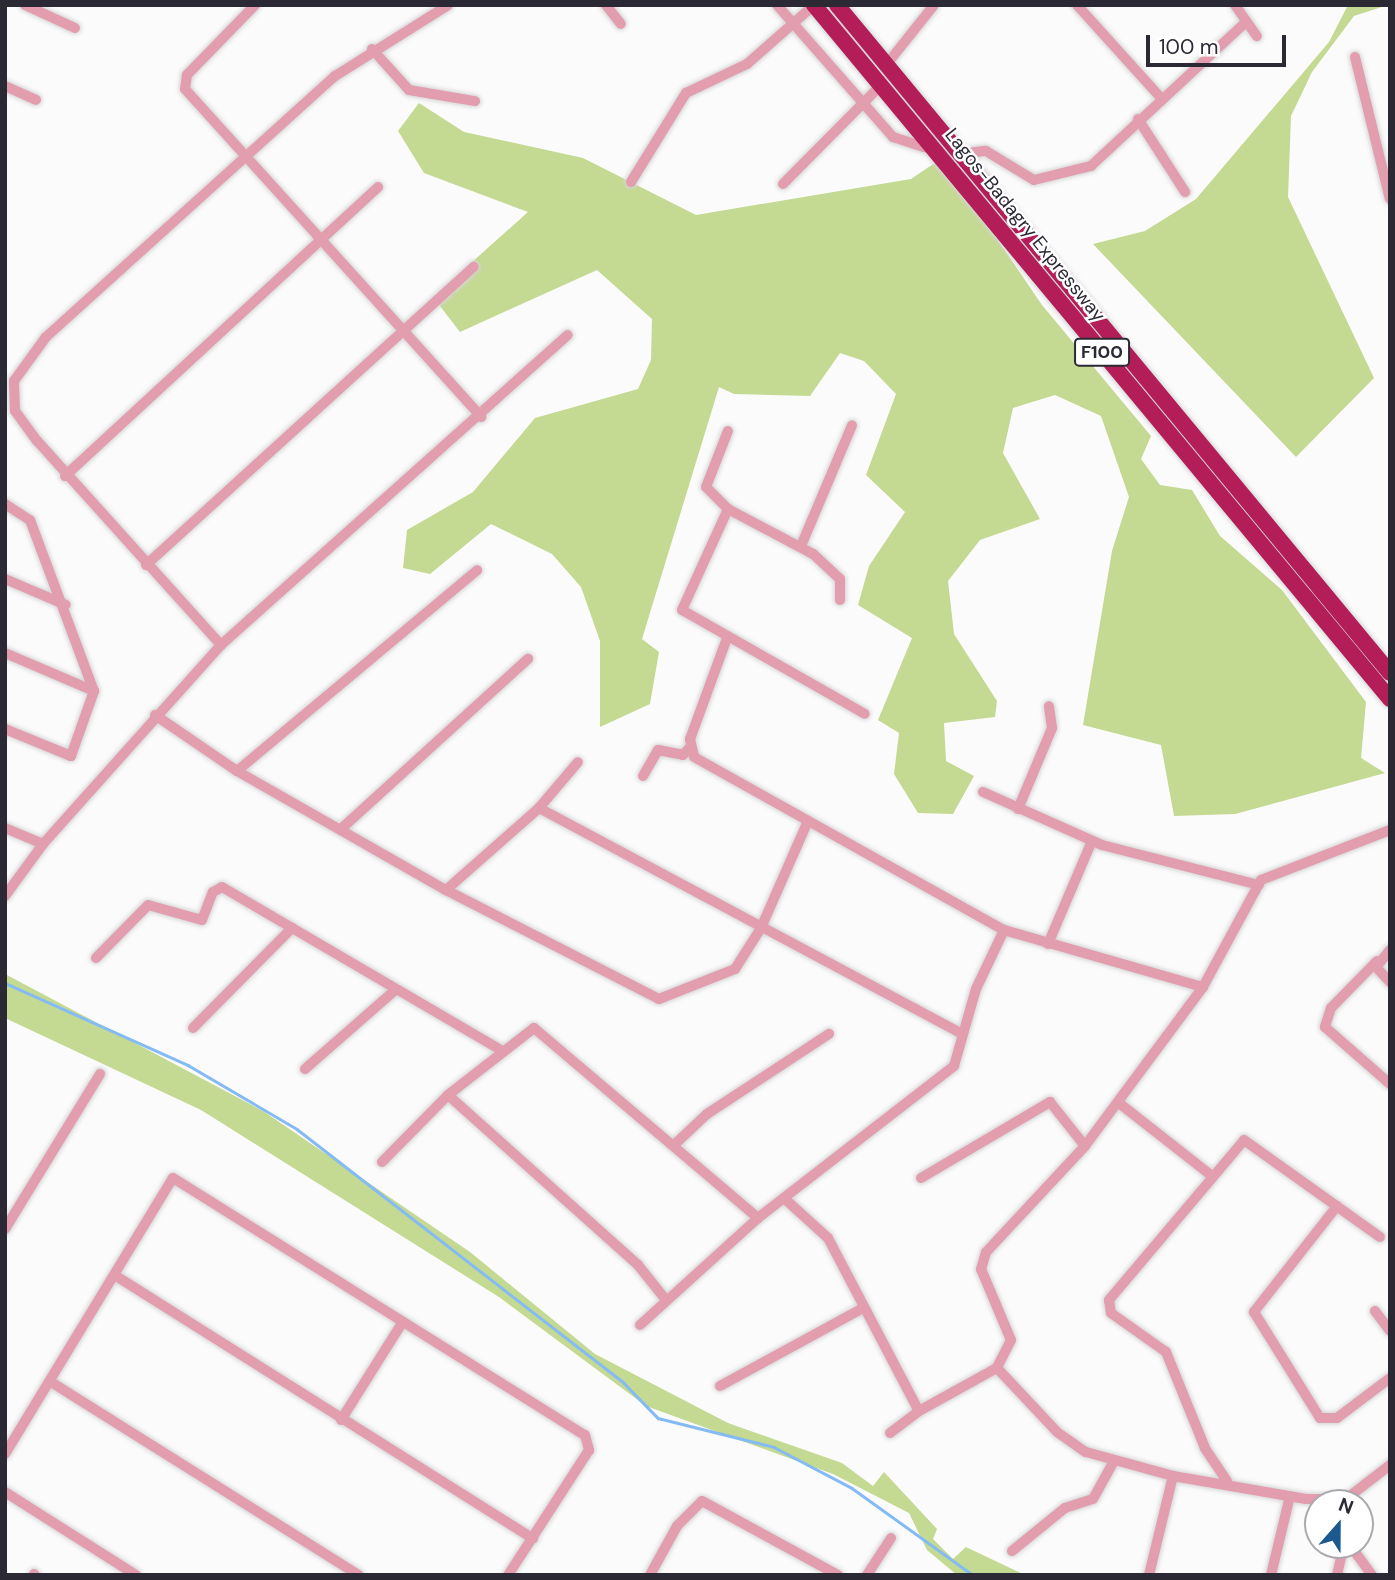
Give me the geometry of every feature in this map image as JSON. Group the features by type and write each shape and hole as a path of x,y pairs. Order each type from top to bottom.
{"highway":[{"name":"Lagos-Badagry Expressway","path":"814,5 1390,699"},
{"name":"Lagos-Badagry Expressway","path":"837,5 1390,673"}],"street":[{"path":"25,5 75,28"},
{"path":"255,5 187,75 185,89 481,417"},
{"path":"221,645 65,477 15,411 21,368 244,157 372,49 447,5"},
{"path":"606,5 621,24"},
{"path":"777,5 787,24 827,61 859,105 892,137 923,147 931,143"},
{"path":"631,183 686,93 747,64 787,24 814,5"},
{"path":"887,64 934,5"},
{"path":"1077,5 1161,98"},
{"path":"1235,5 1245,23 1257,36"},
{"path":"960,154 986,151 1022,176 1050,181 1091,166 1138,119 1245,23"},
{"path":"372,49 409,89 475,101"},
{"path":"1355,57 1390,199"},
{"path":"5,86 36,100"},
{"path":"783,184 880,86"},
{"path":"1138,119 1185,192"},
{"path":"65,477 378,187"},
{"path":"146,565 400,330 474,267"},
{"path":"5,896 43,844 155,715 221,645 481,417 568,335"},
{"path":"801,546 852,425"},
{"path":"728,431 706,487 728,509 801,546 840,579 840,600"},
{"path":"5,504 27,514 66,605 94,691 71,756 5,729"},
{"path":"728,509 682,605 686,615 865,714"},
{"path":"237,771 477,570"},
{"path":"5,579 66,605"},
{"path":"643,776 658,750 683,755 690,747 727,638"},
{"path":"5,653 94,691"},
{"path":"341,829 528,659"},
{"path":"1018,808 1052,728 1049,706"},
{"path":"155,715 237,771 446,890 659,999 732,972 761,928 808,821"},
{"path":"690,747 694,757 1004,929 1203,987"},
{"path":"446,890 539,807 578,762"},
{"path":"983,792 1092,841 1259,885 1390,830"},
{"path":"539,807 962,1034"},
{"path":"5,828 43,844"},
{"path":"1048,944 1092,841"},
{"path":"890,1433 919,1411 997,1368 1012,1340 981,1261 1119,1103 1203,987 1259,885"},
{"path":"96,958 148,905 202,920 213,892 222,887 394,991 501,1050"},
{"path":"193,1028 292,928"},
{"path":"640,1325 758,1218 954,1066 962,1056 962,1034 1004,929"},
{"path":"1390,950 1331,1008 1325,1027 1390,1084"},
{"path":"1377,961 1390,982"},
{"path":"305,1069 394,991"},
{"path":"382,1162 448,1095 528,1029 540,1031 758,1218"},
{"path":"674,1145 707,1114 829,1034"},
{"path":"5,1230 9,1216 100,1074"},
{"path":"448,1095 638,1265 666,1300"},
{"path":"921,1178 1049,1102 1084,1146"},
{"path":"1119,1103 1212,1175"},
{"path":"1227,1481 1211,1459 1166,1352 1106,1304 1242,1142 1251,1140 1380,1237"},
{"path":"5,1454 116,1276 173,1178 590,1443 533,1539 508,1575"},
{"path":"785,1199 828,1238 919,1411"},
{"path":"1337,1206 1254,1312 1320,1418 1337,1418 1390,1378"},
{"path":"116,1276 533,1539"},
{"path":"719,1386 863,1308"},
{"path":"1375,1311 1390,1331"},
{"path":"341,1420 402,1323"},
{"path":"997,1368 1057,1432 1114,1461 1173,1476 1227,1481 1304,1497"},
{"path":"51,1382 359,1575"},
{"path":"1012,1551 1065,1508 1093,1499 1114,1461"},
{"path":"1361,1489 1390,1465"},
{"path":"1149,1575 1173,1476"},
{"path":"5,1492 136,1575"},
{"path":"1271,1575 1290,1496"},
{"path":"650,1575 677,1526 702,1502 838,1575"},
{"path":"867,1575 891,1538"},
{"path":"1360,1559 1372,1575"}],"green space":[{"path":"1348,5 1388,5 1354,16 1312,72 1291,116 1288,197 1374,378 1296,457 1093,244 1145,231 1196,199 1329,42"},
{"path":"419,103 464,132 583,158 696,215 911,179 942,158 1042,305 1151,436 1141,459 1160,485 1192,490 1220,536 1282,590 1366,702 1361,758 1385,773 1235,814 1174,816 1161,745 1083,725 1112,551 1129,497 1101,416 1055,395 1013,408 1003,453 1040,519 980,540 948,581 954,634 997,701 995,717 944,723 946,761 974,776 953,814 918,813 894,774 899,733 878,720 912,638 858,605 869,566 905,512 866,475 896,394 864,361 840,353 810,396 734,394 719,387 642,639 659,652 650,704 600,727 600,641 581,587 552,554 491,524 430,574 403,568 407,530 473,492 535,418 638,389 651,360 652,319 597,270 460,332 433,297 528,212 424,173 398,131"},
{"path":"5,974 263,1111 470,1252 595,1354 728,1423 842,1463 873,1486 884,1472 937,1529 933,1539 953,1559 966,1547 1025,1575 957,1575 927,1550 909,1513 833,1474 646,1406 499,1297 201,1110 5,1018"}],"waterway":[{"path":"5,983 188,1065 297,1129 624,1383 658,1418 774,1447 852,1488 973,1575"}]}
